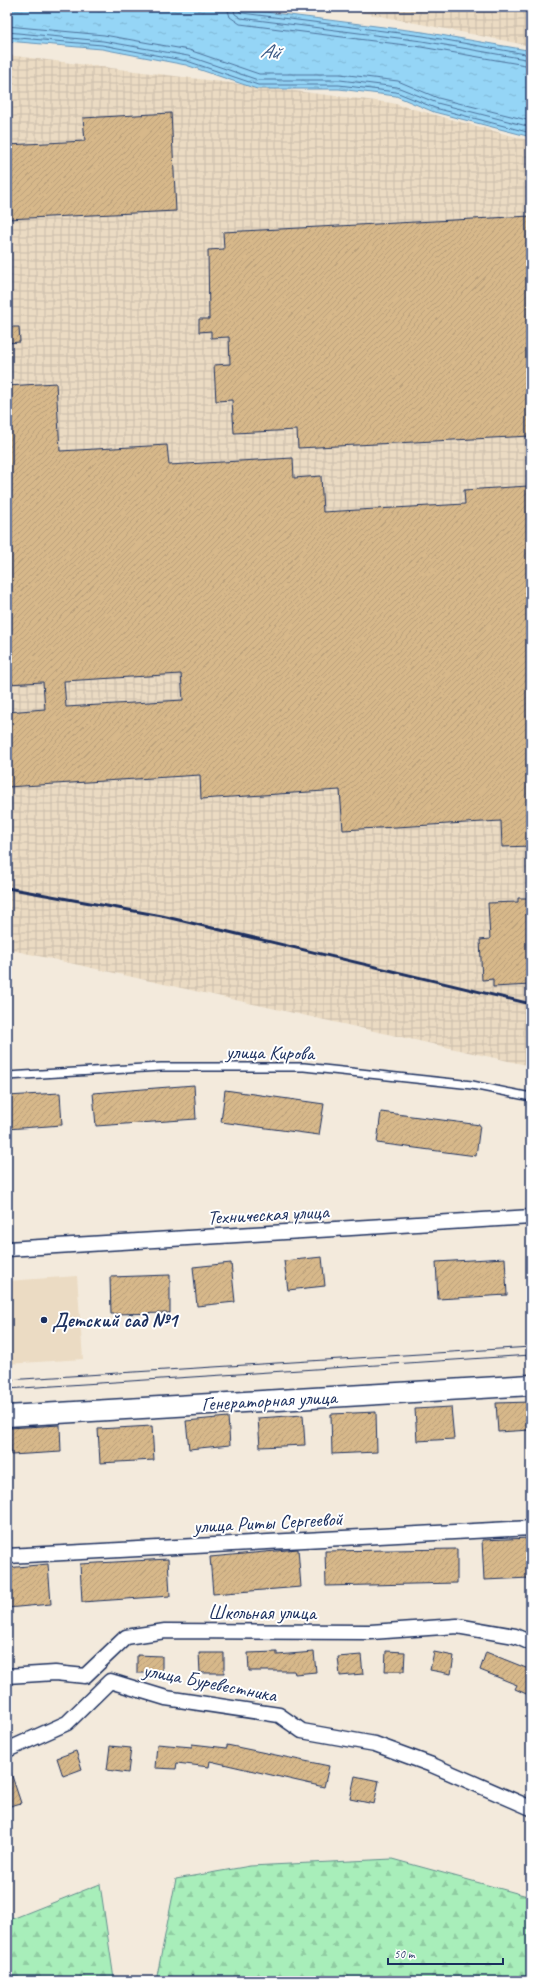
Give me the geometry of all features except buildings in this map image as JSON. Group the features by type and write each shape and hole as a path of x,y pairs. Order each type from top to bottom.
{"main road":[{"name":"Генераторная улица","path":"7,1416 531,1385"}],"street":[{"name":"Техническая улица","path":"7,1249 531,1217"},
{"name":"улица Риты Сергеевой","path":"7,1556 531,1528"},
{"name":"Школьная улица","path":"85,1676 126,1637 165,1631 371,1632 457,1626 515,1636 531,1643"},
{"path":"7,1676 55,1673 85,1676"},
{"name":"улица Буревестника","path":"85,1676 110,1681 166,1698 279,1715 302,1731 375,1744 432,1765 531,1808"},
{"path":"7,1750 67,1723 110,1681"}],"lane":[{"name":"улица Кирова","path":"7,1076 161,1067 304,1067 472,1086 531,1097"}],"shaded area":[{"path":"335,7 531,7 531,46"},
{"path":"7,55 392,103 531,141 531,1066 7,949"},
{"name":"Детский сад №1","path":"77,1276 83,1359 7,1364 7,1281"}],"green space":[{"path":"392,1859 531,1897 531,1981 156,1981 176,1879 250,1866"},
{"path":"100,1884 114,1979 117,1981 7,1981 7,1921"}],"water":[{"name":"Ай","path":"7,7 226,7 423,32 527,50 531,52 531,137 434,112 396,96 339,89 257,89 186,65 102,49 7,41"}],"tram line":[{"path":"7,1380 531,1347"},
{"path":"7,1389 531,1355"}],"railway":[{"path":"7,888 162,916 531,1004"}],"place":[{"name":"Детский сад №1","path":"44,1320"}]}
